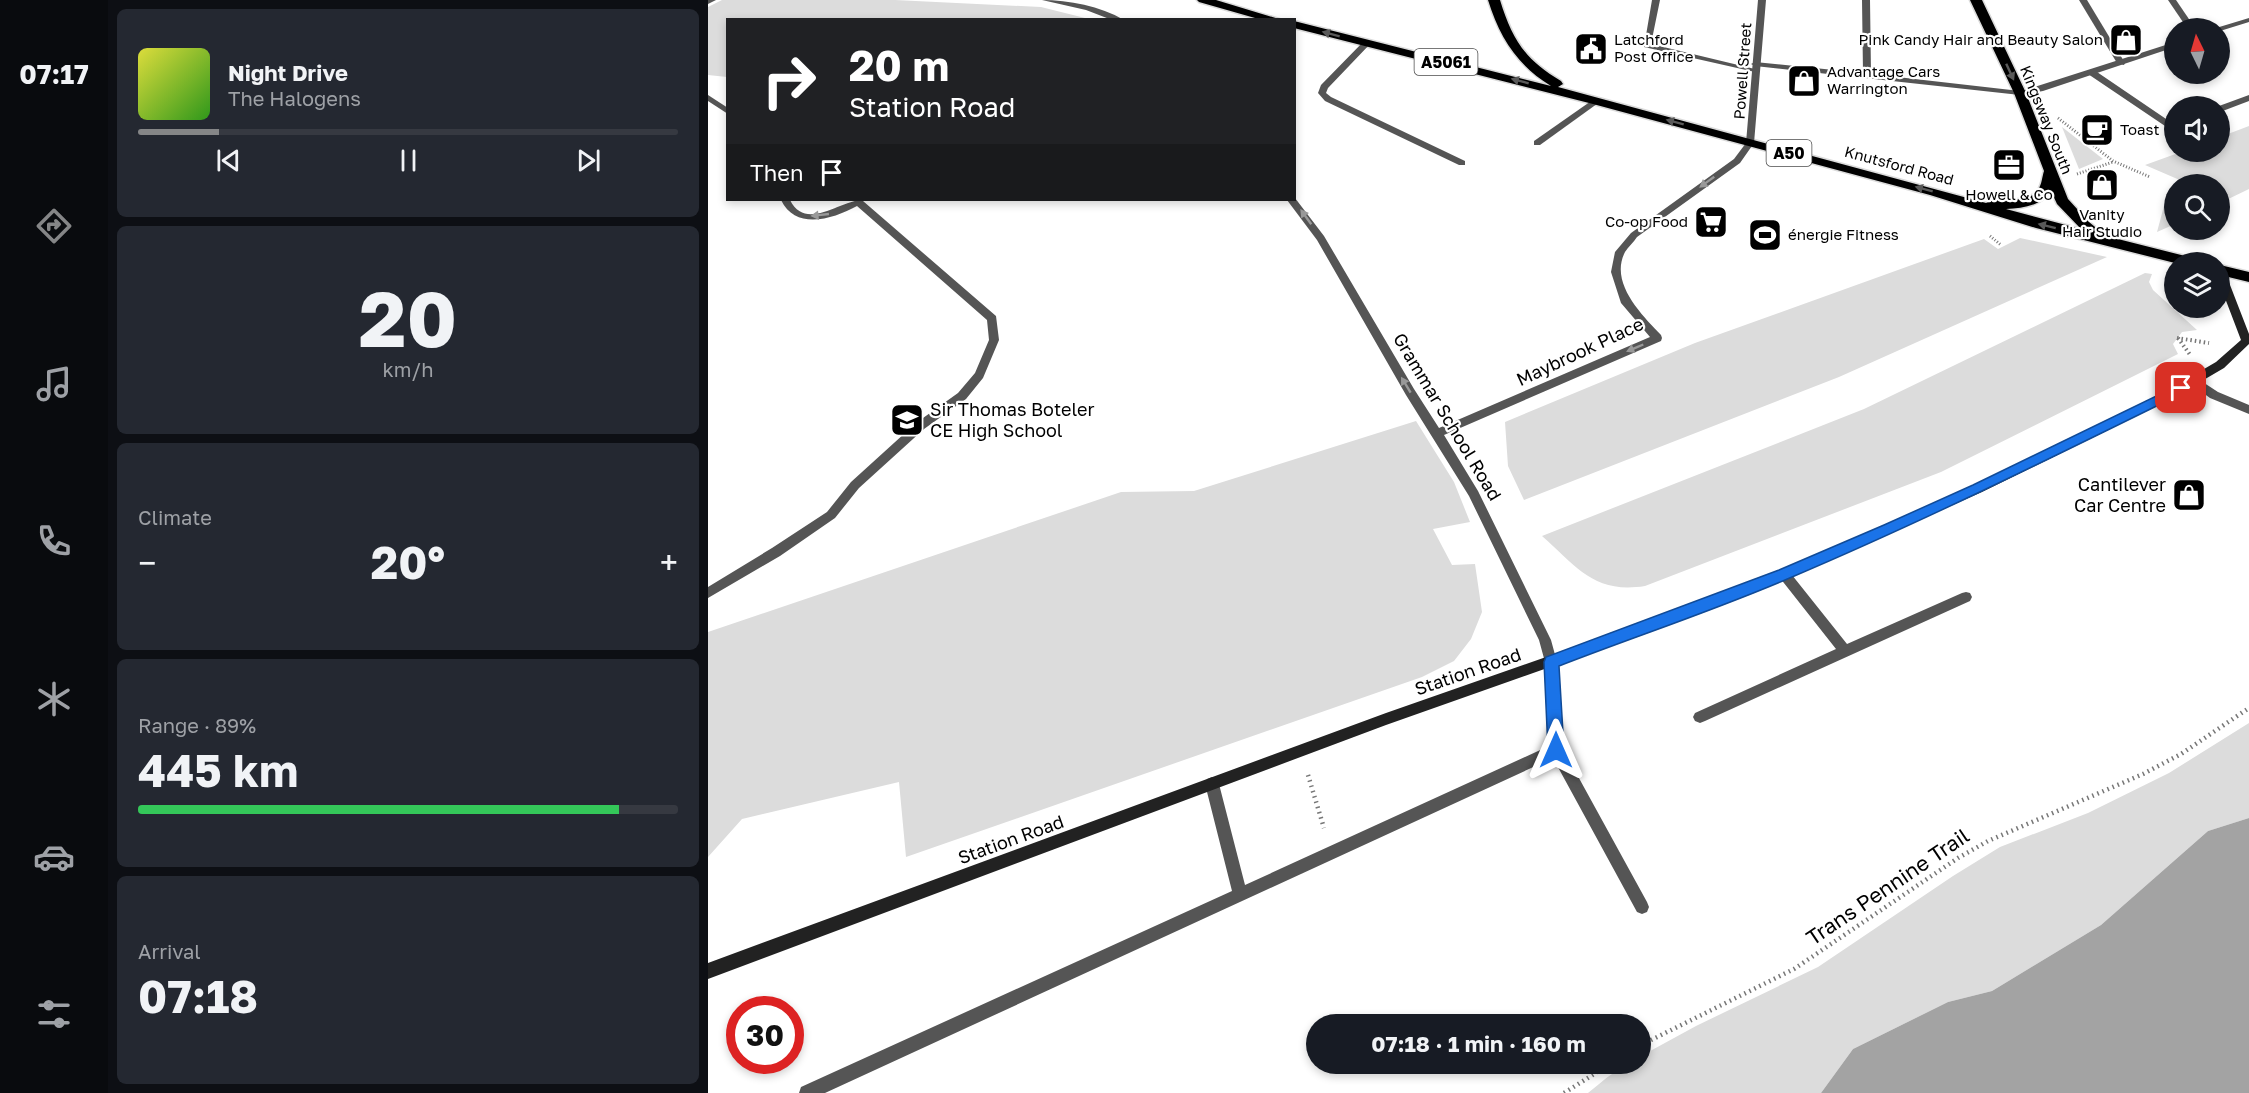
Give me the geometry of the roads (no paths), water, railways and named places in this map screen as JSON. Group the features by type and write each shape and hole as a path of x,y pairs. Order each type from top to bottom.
{"highway":[{"path":"1203,0 1270,18"},
{"name":"Knutsford Road","path":"1494,0 1509,41 1522,59 1537,72 1557,84 1597,101"},
{"name":"Kingsway South","path":"1976,0 2020,93 2049,173 2062,201 2084,225 2104,239"},
{"name":"Knutsford Road","path":"1296,25 1597,101 1980,206 2036,224 2164,255"},
{"name":"A50","path":"1980,206 2005,205 2035,199 2044,192 2049,183 2049,173"},
{"path":"2230,273 2249,277"}],"main road":[{"name":"Station Road","path":"708,971 1300,751 1551,662 1784,574 1978,489 2195,381 2220,365 2248,339 2230,295"}],"street":[{"path":"1046,0 1088,8 1115,18"},
{"path":"1656,0 1647,45 1755,67 2020,93 2062,82 2164,48"},
{"name":"Powell Street","path":"1750,143 1761,0"},
{"path":"1866,0 1867,77"},
{"path":"2083,0 2121,63"},
{"path":"2172,0 2184,18"},
{"path":"2230,26 2249,20"},
{"path":"1367,43 1324,87 1322,93 1328,99 1462,163"},
{"path":"2091,72 2164,121"},
{"path":"708,97 726,110"},
{"path":"2230,105 2249,98"},
{"path":"1537,143 1597,101"},
{"name":"Maybrook Place","path":"1438,434 1657,338 1626,303 1616,272 1620,252 1634,235 1737,161 1750,143"},
{"path":"786,201 794,212 818,216 839,211 856,201"},
{"path":"708,593 831,515 855,485 912,434 962,396 980,375 994,340 992,319 859,201"},
{"name":"Grammar School Road","path":"1293,201 1321,238 1410,392 1474,494 1545,640 1551,662 1556,750"},
{"path":"2195,381 2214,395 2249,410"},
{"path":"1784,574 1845,651"},
{"path":"1700,717 1966,597"},
{"path":"807,1093 1556,750 1642,907"},
{"path":"1212,784 1240,893"}],"place":[{"name":"Pink Candy Hair and Beauty Salon","path":"2126,40"},
{"name":"Latchford Post Office","path":"1591,49"},
{"name":"Advantage Cars Warrington","path":"1804,81"},
{"name":"Toast","path":"2097,130"},
{"name":"Howell & Co","path":"2009,165"},
{"name":"Vanity Hair Studio","path":"2102,185"},
{"name":"Co-op Food","path":"1711,222"},
{"name":"énergie Fitness","path":"1765,235"},
{"name":"Sir Thomas Boteler CE High School","path":"907,420"},
{"name":"Cantilever Car Centre","path":"2189,495"}]}
